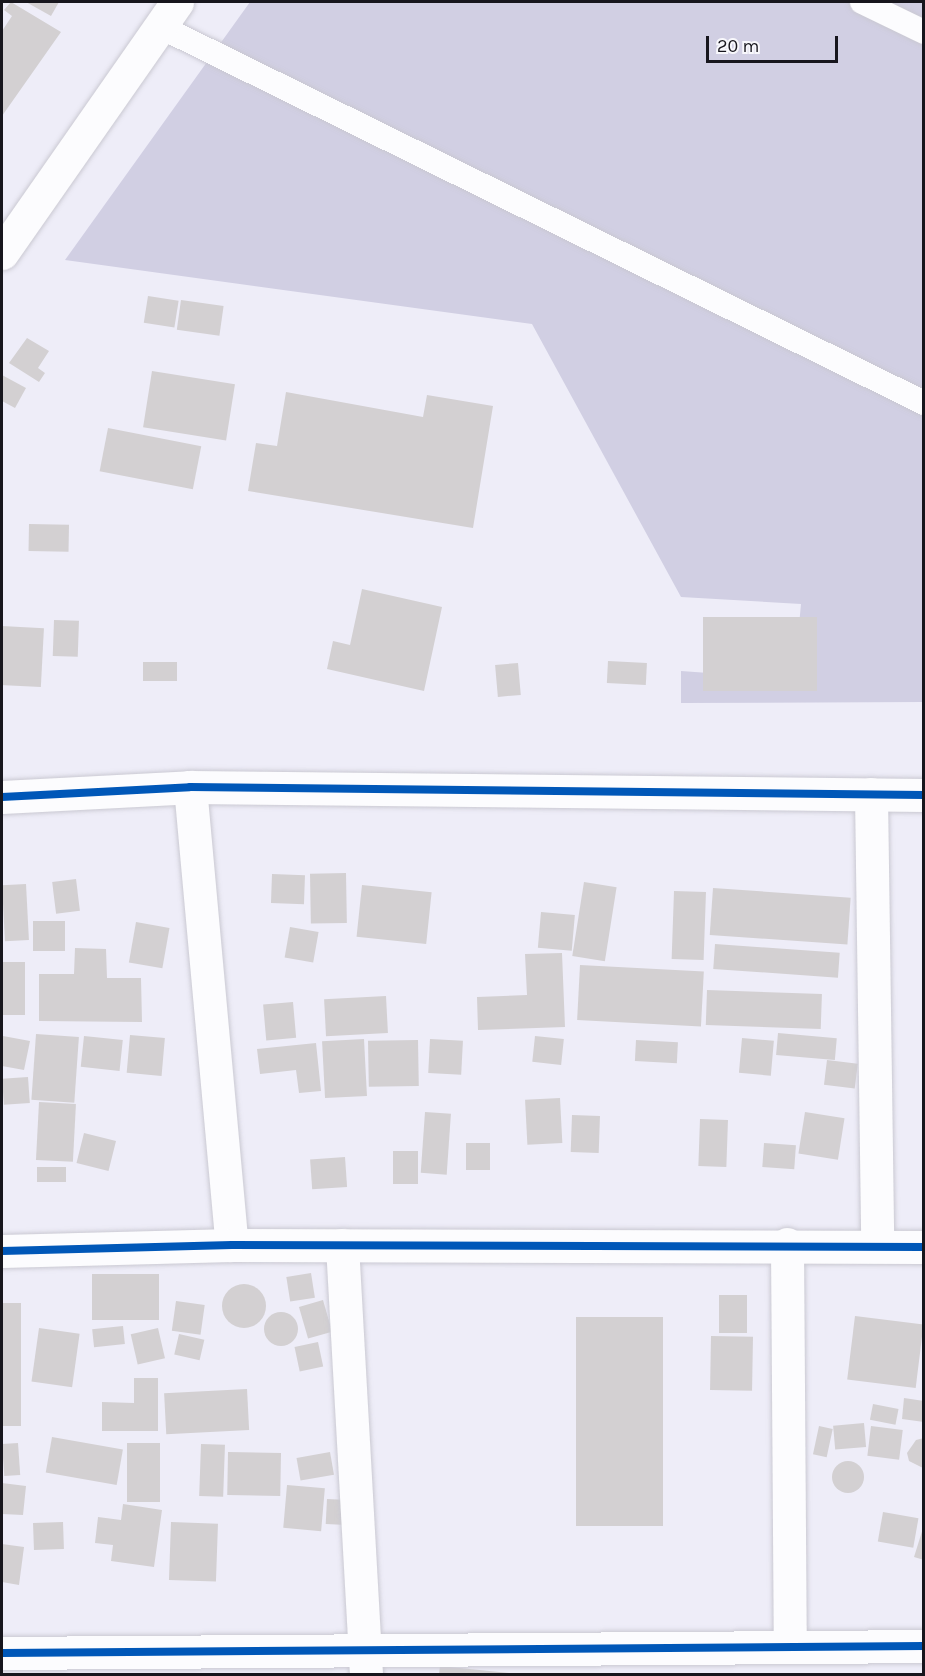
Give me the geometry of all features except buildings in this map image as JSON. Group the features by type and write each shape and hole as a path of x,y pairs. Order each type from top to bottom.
{"street":[{"path":"2,253 169,14"},
{"path":"190,786 232,1245"},
{"path":"2,797 190,786 924,795"},
{"path":"871,794 877,1245"},
{"path":"2,1251 232,1245 787,1244 924,1247"},
{"path":"787,1244 790,1645"},
{"path":"342,1245 366,1664"},
{"path":"2,1653 366,1664 752,1661 790,1645 924,1646"}],"lane":[{"path":"862,2 924,32"},
{"path":"169,14 923,399"}],"shaded area":[{"path":"250,2 923,2 923,702 681,703 681,671 794,679 801,604 681,597 532,324 65,260"}],"cycle path":[{"path":"2,797 190,787 924,795"},
{"path":"2,1251 232,1245 924,1247"},
{"path":"2,1653 924,1646"}]}
